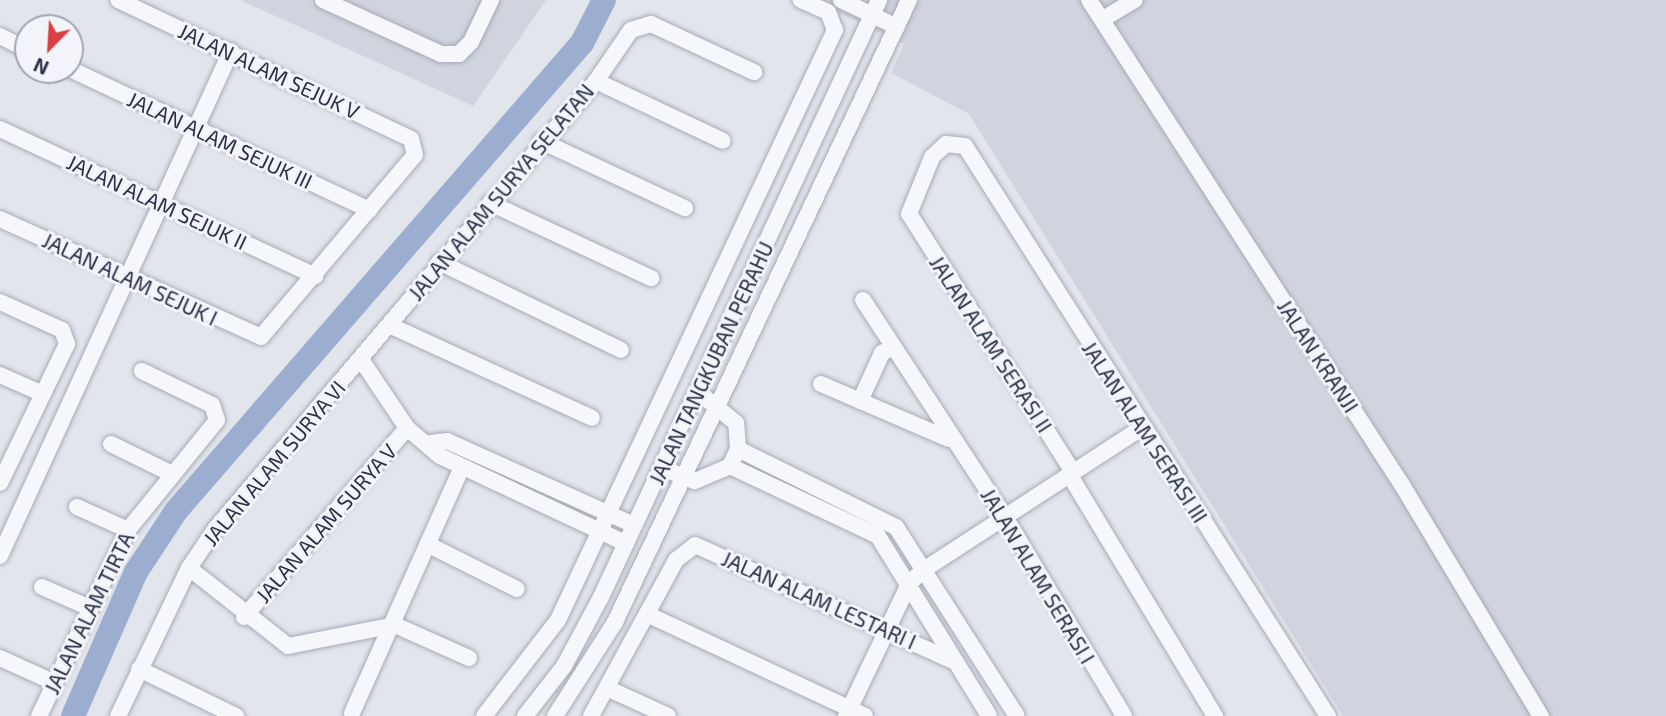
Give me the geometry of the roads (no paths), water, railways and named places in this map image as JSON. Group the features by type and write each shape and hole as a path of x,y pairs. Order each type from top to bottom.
{"street":[{"name":"JALAN ALAM SEJUK V","path":"118,0 231,51 416,145 369,210"},
{"path":"323,0 440,54 459,54 471,41 491,0"},
{"path":"484,716 558,620 603,533 835,30 828,12 801,0"},
{"path":"841,0 876,8 897,27"},
{"path":"890,0 907,4"},
{"name":"JALAN KRANJI","path":"1089,0 1402,485 1541,716"},
{"path":"1103,19 1135,0"},
{"name":"JALAN TANGKUBAN PERAHU","path":"555,716 609,633 721,405 907,4"},
{"name":"JALAN TANGKUBAN PERAHU","path":"525,716 575,647 698,392 876,8"},
{"name":"JALAN ALAM SURYA SELATAN","path":"362,361 439,262 541,141 596,81 639,24 754,72"},
{"path":"0,556 231,51"},
{"name":"JALAN ALAM SEJUK III","path":"84,76 369,210"},
{"path":"596,81 723,141"},
{"name":"JALAN ALAM SEJUK II","path":"0,129 315,276"},
{"path":"541,141 685,208"},
{"name":"JALAN ALAM SERASI II","path":"965,146 947,144 936,151 909,214 1071,473 1216,716"},
{"name":"JALAN ALAM SERASI III","path":"965,146 1141,428 1328,716"},
{"path":"771,173 805,163"},
{"path":"771,173 787,202"},
{"path":"490,203 652,278"},
{"path":"315,276 369,210"},
{"name":"JALAN ALAM SEJUK I","path":"0,219 261,337 315,276"},
{"path":"439,262 621,350"},
{"name":"JALAN ALAM SERASI I","path":"863,300 949,439 1005,517 1124,716"},
{"path":"0,302 66,337 43,394 7,452 0,483"},
{"path":"389,325 592,418"},
{"path":"860,401 882,354 893,347"},
{"path":"362,361 407,428 431,443 461,469 625,543"},
{"name":"JALAN ALAM SURYA VI","path":"118,716 189,568 362,361"},
{"name":"JALAN ALAM TIRTA","path":"39,716 128,530 218,412 142,371"},
{"path":"0,375 43,394"},
{"path":"821,384 949,439"},
{"path":"662,468 684,480 708,478 735,468 743,451 739,430 721,405 698,392"},
{"name":"JALAN ALAM SURYA V","path":"244,617 407,428"},
{"path":"848,711 909,584 922,571 1141,428"},
{"path":"431,443 447,441 634,525"},
{"path":"111,444 172,474"},
{"path":"743,451 882,517 896,527 1017,716"},
{"path":"735,468 878,536 989,716"},
{"path":"352,713 395,625 461,469"},
{"path":"546,506 554,489"},
{"path":"77,507 128,530"},
{"path":"429,545 517,589"},
{"name":"JALAN ALAM LESTARI I","path":"651,615 683,550 706,549 953,661"},
{"path":"189,568 271,639 301,647 395,625 469,657"},
{"path":"42,587 90,608"},
{"path":"591,716 651,615 848,711 865,716"},
{"path":"0,658 55,683"},
{"path":"139,669 236,716"},
{"path":"609,689 668,716"}],"waterway":[{"path":"73,716 136,572 176,511 582,43 604,0"}]}
